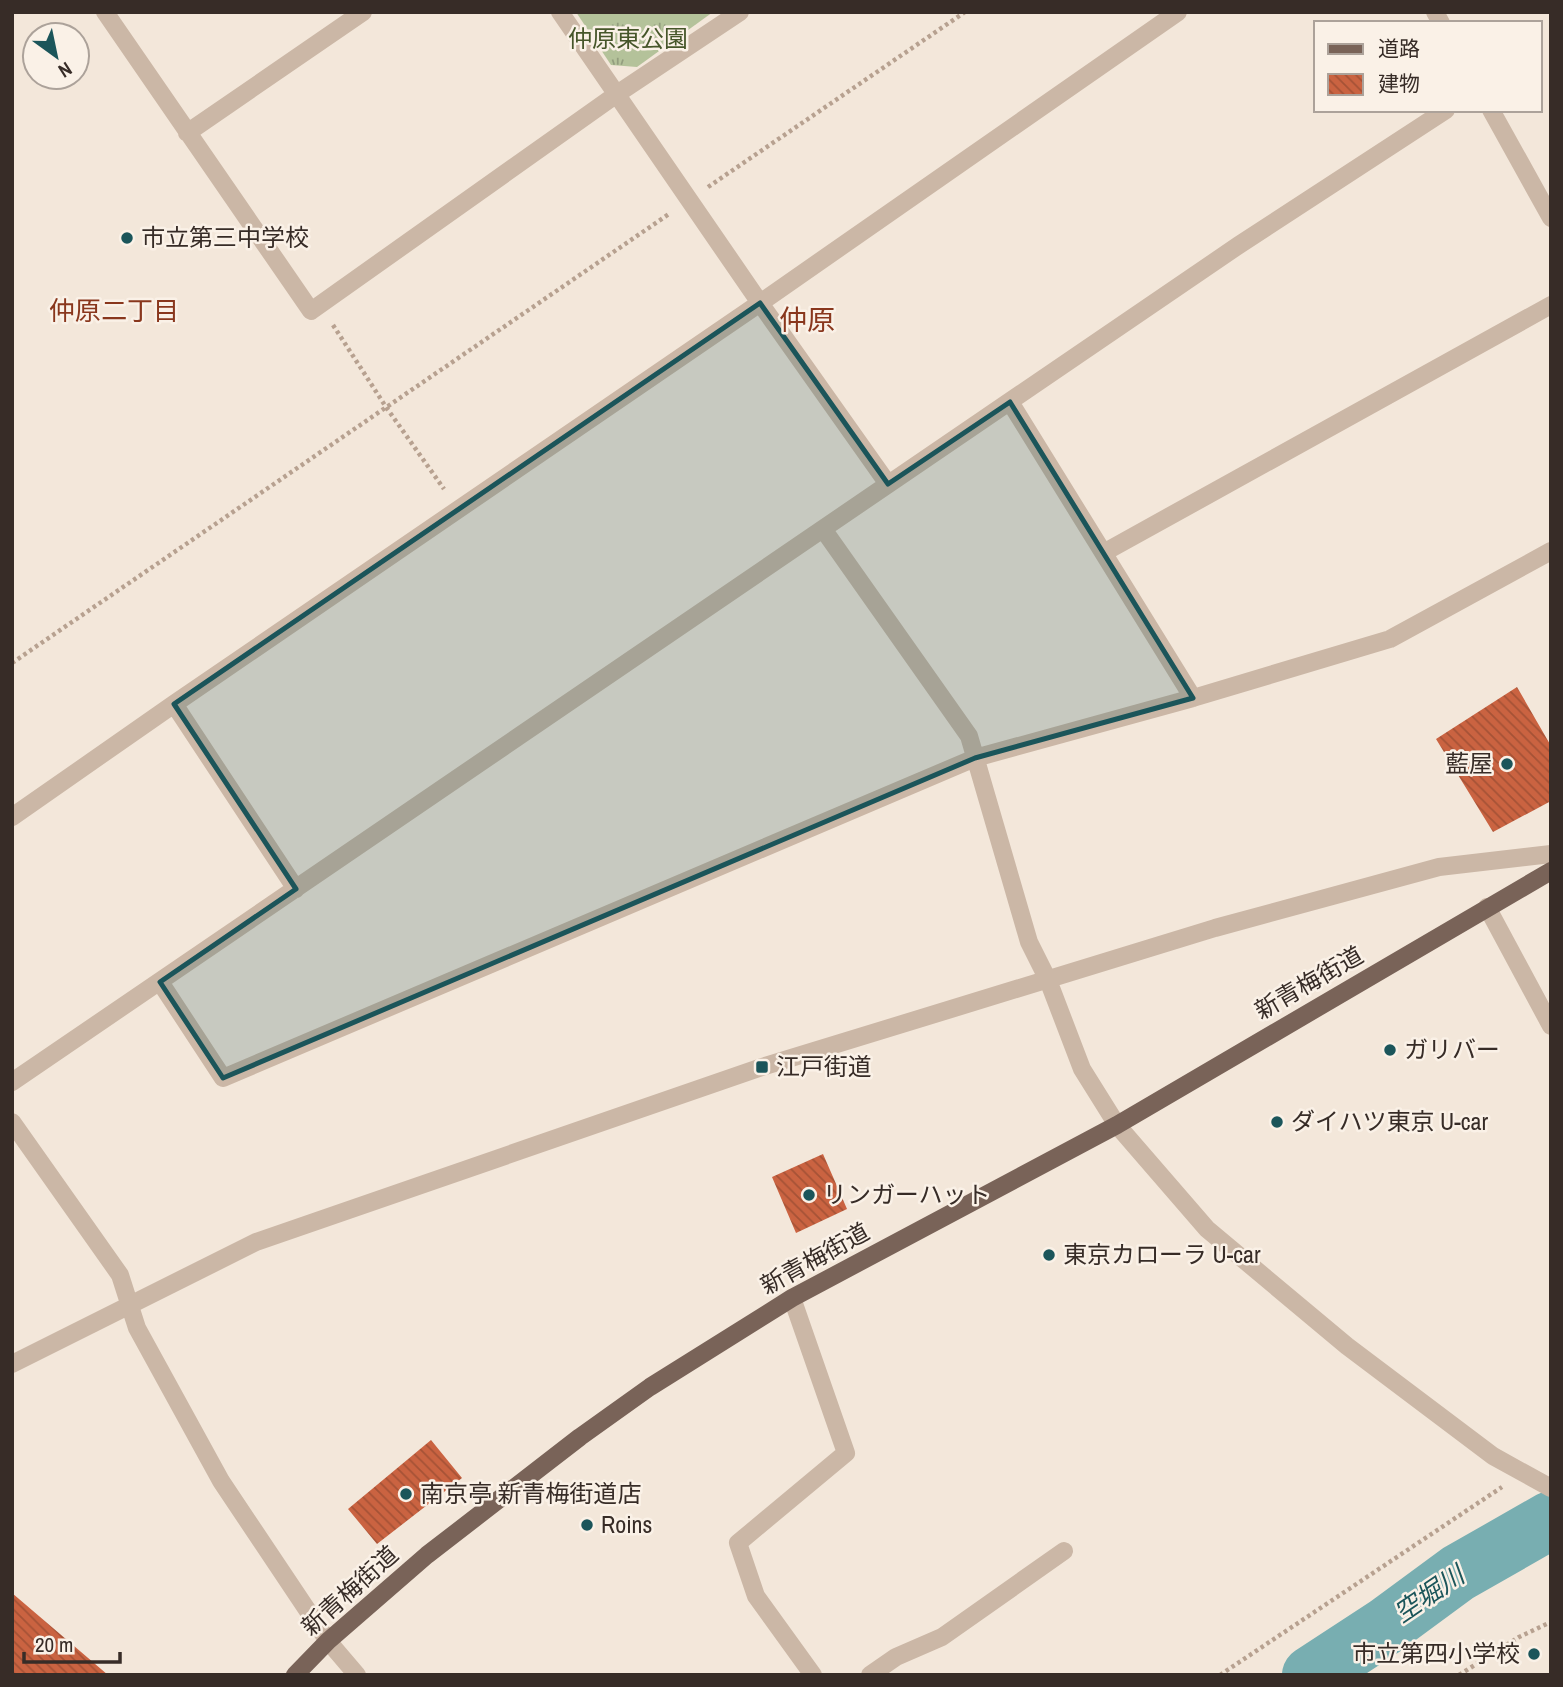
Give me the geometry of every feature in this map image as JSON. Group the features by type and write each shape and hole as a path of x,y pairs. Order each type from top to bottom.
{"main road":[{"name":"新青梅街道","path":"295,1675 328,1641 427,1555 580,1437 650,1387 792,1298 1117,1125 1551,871"}],"street":[{"path":"105,12 311,312 617,94 740,12"},
{"path":"187,133 363,12"},
{"path":"560,12 888,484"},
{"path":"12,817 1178,12"},
{"path":"12,1082 1240,245 1443,112"},
{"path":"1492,112 1551,218"},
{"path":"1105,552 1551,305"},
{"path":"1010,402 1193,698"},
{"path":"823,529 969,736 1029,942 1048,980 1082,1069 1117,1125 1207,1229 1347,1346 1493,1455 1551,1488"},
{"path":"160,982 223,1078 975,758 1193,698 1390,639 1551,551"},
{"path":"174,704 296,889"},
{"path":"12,1364 256,1242 762,1067 1214,928 1439,867 1551,854"},
{"path":"1487,907 1551,1026"},
{"path":"12,1122 114,1264 143,1340 221,1481 328,1641 357,1675"},
{"path":"792,1298 846,1453 738,1543 756,1596 813,1675"},
{"path":"870,1675 896,1657 942,1637 1065,1551"}],"path":[{"path":"12,663 965,12"},
{"path":"320,306 386,407 458,509"},
{"path":"1220,1675 1523,1473"},
{"path":"1459,1675 1519,1637 1551,1622"}],"highlighted area":[{"path":"760,303 888,484 1010,402 1193,698 975,758 223,1078 160,982 296,889 174,704"}],"green space":[{"name":"仲原東公園","path":"576,12 713,12 637,67 611,65"}],"building":[{"path":"1517,687 1551,746 1551,801 1493,832 1436,739"},
{"path":"823,1154 847,1209 796,1233 772,1177"},
{"path":"431,1440 462,1478 377,1544 348,1509"},
{"path":"12,1593 108,1675 12,1675"}],"waterway":[{"name":"空堀川","path":"1311,1675 1386,1626 1458,1573 1551,1520"}],"place":[{"name":"市立第三中学校","path":"127,238"},
{"name":"藍屋","path":"1507,764"},
{"name":"ガリバー","path":"1390,1050"},
{"name":"江戸街道","path":"762,1067"},
{"name":"ダイハツ東京 U-car","path":"1277,1122"},
{"name":"リンガーハット","path":"809,1195"},
{"name":"東京カローラ U-car","path":"1049,1255"},
{"name":"南京亭 新青梅街道店","path":"406,1494"},
{"name":"Roins","path":"587,1525"},
{"name":"市立第四小学校","path":"1534,1654"}],"district":[{"name":"仲原二丁目","path":"114,311"},
{"name":"仲原","path":"807,320"}]}
